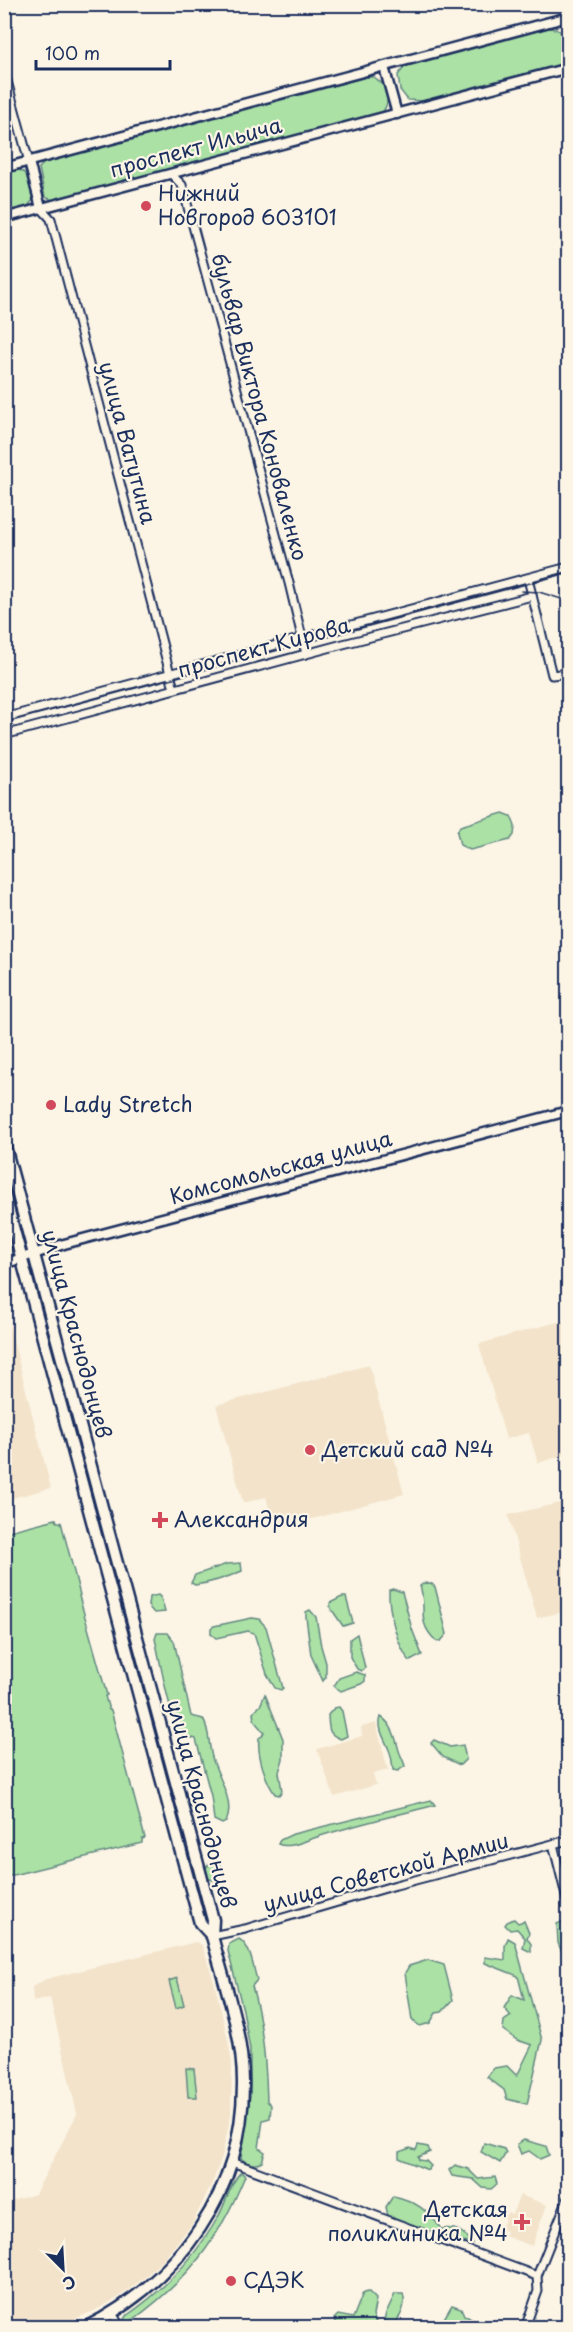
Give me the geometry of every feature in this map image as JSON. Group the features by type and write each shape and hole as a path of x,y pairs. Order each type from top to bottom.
{"main road":[{"name":"улица Краснодонцев","path":"4,1143 213,1920 212,1936"},
{"name":"улица Краснодонцев","path":"4,1192 200,1923 212,1936"},
{"path":"85,2328 144,2292 175,2262 198,2233 232,2162 242,2115 242,2071 232,2014 212,1936"}],"street":[{"name":"проспект Ильича","path":"4,168 568,18"},
{"path":"384,68 397,114"},
{"name":"проспект Ильича","path":"4,218 568,68"},
{"path":"4,70 41,208"},
{"name":"бульвар Виктора Коноваленко","path":"171,174 182,185 306,654"},
{"name":"улица Ватутина","path":"41,208 51,219 172,674 174,689"},
{"name":"проспект Кирова","path":"4,718 568,567"},
{"path":"528,579 552,675 568,673"},
{"name":"проспект Кирова","path":"4,735 532,596"},
{"name":"Комсомольская улица","path":"4,1264 64,1244 568,1111"},
{"name":"улица Советской Армии","path":"212,1936 245,1929 396,1885 568,1840"},
{"path":"553,1844 568,1904"},
{"path":"232,2162 537,2276"},
{"path":"525,2328 538,2291 537,2276 568,2198"},
{"path":"112,2313 121,2328"}],"shaded area":[{"path":"5,1308 51,1488 4,1500"},
{"path":"568,1319 568,1454 538,1463 529,1433 506,1439 479,1344"},
{"name":"Детский сад №4","path":"369,1365 404,1494 275,1529 266,1497 243,1503 216,1405"},
{"path":"568,1501 568,1636 562,1612 537,1618 508,1515"},
{"path":"376,1723 388,1770 373,1774 376,1785 334,1797 317,1749 362,1736 361,1727"},
{"path":"196,1942 202,1945 214,1981 232,2064 231,2114 222,2157 192,2224 164,2259 144,2278 119,2297 94,2311 55,2327 5,2328 5,2203 35,2194 77,2114 50,1998 33,2002 32,1987 46,1979"},
{"name":"Детская поликлиника №4","path":"520,2195 547,2205 532,2246 504,2236 506,2231 501,2229 507,2212 512,2214"}],"green space":[{"path":"547,28 560,31 567,40 568,65 423,101 408,100 400,90 398,75 407,64"},
{"path":"365,77 374,77 385,86 387,101 381,114 55,201 45,197 39,168 46,161"},
{"path":"19,170 27,174 33,200 27,207 5,213 5,173"},
{"path":"503,813 511,816 515,826 514,835 510,840 470,850 460,845 457,832 460,826"},
{"path":"56,1519 57,1522 61,1522 107,1695 105,1696 109,1710 111,1710 145,1838 142,1839 142,1843 5,1877 5,1532"},
{"path":"241,1563 242,1571 236,1574 207,1583 195,1585 191,1583 195,1575 227,1564"},
{"path":"424,1583 435,1587 447,1634 441,1641 436,1641 430,1634 424,1621 420,1586"},
{"path":"389,1590 402,1592 422,1655 410,1661 401,1647 392,1617"},
{"path":"158,1595 165,1612 154,1613 148,1606 149,1597"},
{"path":"346,1597 353,1623 343,1626 330,1607 330,1603"},
{"path":"310,1610 316,1617 326,1663 326,1677 323,1681 311,1655 306,1617 306,1612"},
{"path":"252,1618 259,1619 266,1627 283,1688 281,1690 275,1688 267,1674 254,1633 248,1631 216,1638 211,1634 211,1628 214,1626"},
{"path":"157,1633 168,1633 174,1641 191,1716 203,1719 207,1728 212,1757 229,1806 226,1822 222,1824 214,1820 211,1796 196,1739 183,1735 174,1718 155,1639"},
{"path":"357,1634 365,1668 361,1671 357,1669 350,1657 350,1639"},
{"path":"356,1672 365,1675 365,1681 361,1684 341,1691 334,1686 339,1678"},
{"path":"265,1694 283,1739 283,1759 279,1772 282,1791 279,1795 275,1794 265,1775 259,1752 259,1738 264,1732 256,1723 253,1715"},
{"path":"339,1707 342,1711 347,1736 341,1739 331,1733 328,1724 328,1715 334,1708"},
{"path":"381,1717 392,1730 405,1766 398,1771 393,1770 391,1755 381,1730"},
{"path":"434,1740 450,1747 463,1745 466,1759 460,1765 443,1757 431,1743"},
{"path":"431,1800 435,1805 296,1844 287,1846 278,1844 280,1840 293,1834"},
{"path":"211,1862 217,1862 221,1866 221,1875 215,1881 207,1878 205,1869"},
{"path":"514,1919 518,1923 524,1921 529,1933 527,1938 531,1944 531,1952 523,1948 525,1938 517,1929 510,1930 505,1925"},
{"path":"564,1921 568,1926 568,1965 558,1943 557,1924"},
{"path":"508,1938 515,1942 542,2040 527,2104 507,2099 504,2090 487,2077 494,2068 507,2066 517,2076 532,2045 517,2040 503,2030 504,2021 511,2016 504,2008 512,1995 524,2000 518,1976 485,1963 485,1957 505,1960 505,1946"},
{"path":"239,1939 249,1952 257,1980 252,1986 263,2043 267,2101 271,2105 270,2118 263,2120 259,2148 265,2152 262,2162 256,2164 248,2163 241,2158 250,2096 250,2049 228,1951 229,1944"},
{"path":"428,1960 444,1965 453,2000 442,2012 436,2013 430,2023 420,2026 412,2020 405,1973 409,1966"},
{"path":"177,1978 184,2005 176,2008 169,1981"},
{"path":"186,2068 194,2069 197,2097 188,2097"},
{"path":"524,2140 546,2146 549,2155 540,2159 529,2151 521,2154 517,2144"},
{"path":"484,2143 504,2149 506,2153 500,2163 481,2152"},
{"path":"418,2145 428,2147 430,2152 418,2157 419,2160 426,2161 431,2166 428,2170 399,2158 399,2152 410,2148 416,2150"},
{"path":"455,2165 468,2169 478,2179 495,2177 497,2184 491,2189 483,2188 473,2179 452,2176 449,2170"},
{"path":"241,2172 245,2176 235,2200 199,2258 169,2291 130,2322 126,2322 124,2319 126,2316 166,2284 199,2246 218,2217 234,2181"},
{"path":"393,2196 415,2204 427,2212 441,2229 459,2231 472,2244 444,2238 388,2216 386,2207"},
{"path":"369,2292 376,2299 373,2315 378,2327 365,2324 360,2327 337,2327 334,2319 338,2315 353,2318 363,2293"},
{"path":"395,2294 403,2294 403,2307 393,2327 378,2327 383,2325"},
{"path":"452,2305 461,2308 464,2315 473,2320 475,2327 439,2327"}],"tram line":[{"path":"4,723 568,573"},
{"path":"521,591 539,592 568,601"}],"place":[{"name":"Нижний Новгород 603101","path":"146,206"},
{"name":"Lady Stretch","path":"51,1105"},
{"name":"Детский сад №4","path":"310,1450"},
{"name":"Александрия","path":"160,1520"},
{"name":"Детская поликлиника №4","path":"522,2222"},
{"name":"СДЭК","path":"231,2281"}]}
